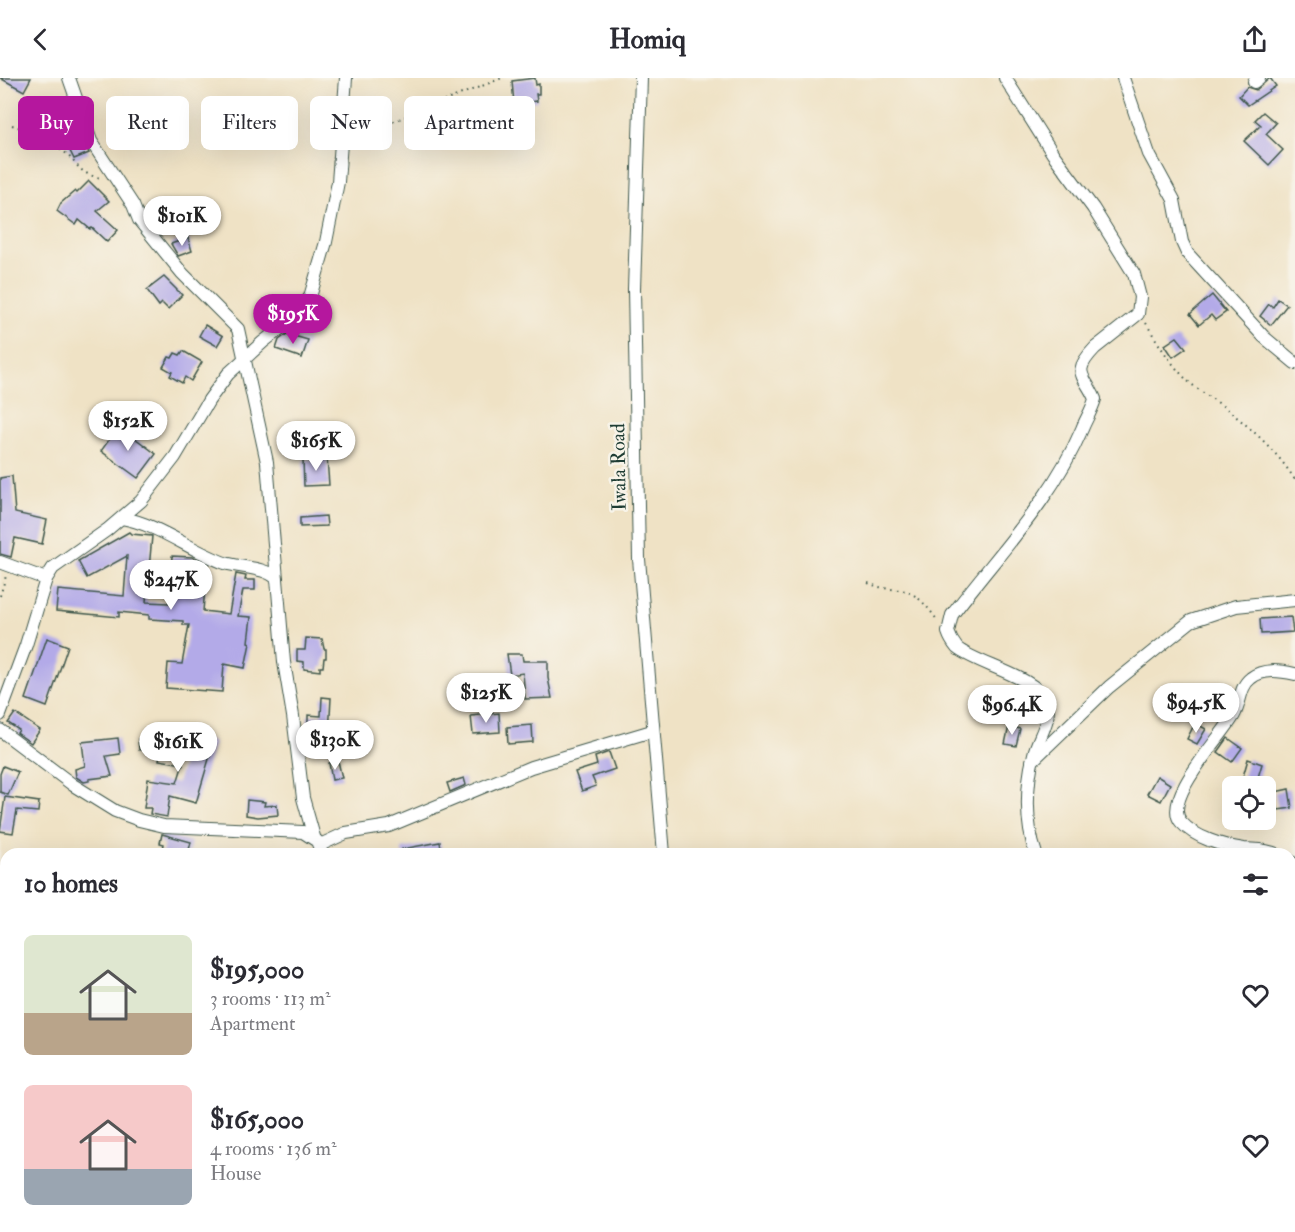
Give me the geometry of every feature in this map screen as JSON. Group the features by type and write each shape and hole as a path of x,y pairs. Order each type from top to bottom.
{"street":[{"path":"69,78 92,141 133,205 139,220 182,273 238,329 269,478 284,663 303,798 319,845"},
{"path":"345,96 346,78"},
{"name":"Iwala Road","path":"641,78 634,289 639,559 663,848"},
{"path":"1005,78 1053,154 1093,208 1134,274 1139,288 1139,310 1133,320 1095,348 1085,362 1081,375 1095,399 1077,443 1060,475 952,615 948,632 952,642 964,652 1010,674 1042,694 1047,702 1048,713 1032,761 1028,811 1035,848"},
{"path":"1123,78 1149,154 1174,200 1182,242 1187,253 1264,337 1295,363"},
{"path":"0,715 26,645 46,579 60,561 123,518 141,501 180,450 216,389 244,358 295,317 310,297 333,209 341,150"},
{"path":"123,518 224,562 270,573 278,579"},
{"path":"4,563 46,579"},
{"path":"1032,761 1109,687 1191,621 1236,606 1295,600"},
{"path":"1250,848 1226,845 1203,837 1180,821 1176,813 1178,802 1185,785 1236,712 1247,681 1260,672 1282,671 1295,674"},
{"path":"0,730 73,785 115,811 139,820 164,826 303,832 319,845"},
{"path":"319,845 345,833 389,826 531,767 652,731"}],"path":[{"path":"392,122 502,78"},
{"path":"12,125 48,140 63,151 85,174 116,179"},
{"path":"1139,310 1161,347 1180,372 1202,393 1234,415 1260,438 1281,460 1295,480"},
{"path":"0,596 4,563"},
{"path":"868,583 887,590 902,590 918,597 948,632"}],"building":[{"path":"0,78 31,78 24,91"},
{"path":"535,78 536,85 539,84 539,94 536,94 537,101 535,101 535,96 513,96 512,81"},
{"path":"1270,78 1276,86 1248,105 1239,96 1247,87 1256,90"},
{"path":"1263,112 1276,123 1266,134 1283,150 1269,165 1244,141 1261,125 1255,120"},
{"path":"70,150 87,150 89,153 74,159"},
{"path":"89,181 109,201 97,211 118,230 107,242 92,228 90,229 79,220 76,225 57,211 61,203 75,191 77,193"},
{"path":"188,238 192,251 178,256 171,244"},
{"path":"164,277 182,295 168,309 162,303 159,306 147,290"},
{"path":"1212,295 1226,312 1215,320 1211,315 1199,325 1190,314"},
{"path":"1278,299 1287,305 1271,325 1260,316 1269,304 1273,307"},
{"path":"205,325 223,336 217,346 199,336"},
{"path":"287,334 308,340 302,358 276,349 279,340"},
{"path":"1177,337 1186,348 1173,357 1165,345"},
{"path":"183,351 202,362 191,381 185,377 182,383 170,376 172,372 163,367 169,357 172,358 175,353 180,355"},
{"path":"145,407 158,417 152,425 139,415"},
{"path":"119,426 156,454 138,478 101,451"},
{"path":"327,458 329,485 304,486 303,460"},
{"path":"12,476 15,513 47,520 42,544 15,538 11,557 0,554 0,478"},
{"path":"326,516 327,526 300,527 300,518"},
{"path":"129,532 152,536 146,602 169,603 172,556 192,557 207,564 203,611 229,614 236,574 246,576 245,580 255,580 255,590 243,590 238,616 251,617 248,642 250,643 245,668 224,664 222,692 166,688 168,663 182,664 189,625 183,625 183,621 149,619 149,615 119,612 119,617 56,611 58,590 124,596 127,556 87,578 78,561"},
{"path":"1291,617 1293,632 1261,634 1260,619"},
{"path":"47,638 68,646 47,707 26,699"},
{"path":"306,638 322,639 324,649 326,649 326,658 324,658 320,671 304,669 304,662 297,661 297,650 305,650"},
{"path":"507,654 522,654 523,661 548,661 548,678 552,698 525,699 523,673 510,675"},
{"path":"322,697 331,698 329,734 320,733 320,726 308,725 308,715 321,716"},
{"path":"15,713 40,730 31,743 17,733 19,730 8,723"},
{"path":"499,713 500,732 473,734 471,716"},
{"path":"1195,723 1206,729 1197,744 1187,739"},
{"path":"532,725 533,742 508,744 507,727"},
{"path":"1009,726 1020,729 1016,746 1005,744"},
{"path":"192,735 214,742 196,803 170,796 167,817 150,814 151,808 144,808 148,779 177,783 183,764 159,760 161,749 139,750 138,739 150,738 151,741 188,747"},
{"path":"118,738 120,754 106,756 112,776 89,779 84,782 76,777 75,769 85,766 82,742"},
{"path":"1228,738 1242,748 1232,762 1218,752"},
{"path":"609,752 615,769 592,777 596,786 582,791 575,772 597,765 595,757"},
{"path":"1248,759 1262,764 1258,776 1243,776"},
{"path":"338,761 342,778 332,780 329,763"},
{"path":"3,766 18,772 8,795 0,792 0,774"},
{"path":"1157,776 1170,784 1161,801 1147,794"},
{"path":"464,778 466,785 450,792 447,783"},
{"path":"1289,789 1292,808 1278,810 1276,792"},
{"path":"5,797 39,802 38,812 17,810 13,833 0,831"},
{"path":"247,800 265,802 264,806 277,805 278,815 258,817 246,815"},
{"path":"162,834 191,842 190,848 163,848 164,844 160,843"},
{"path":"440,842 441,848 407,848"}]}
